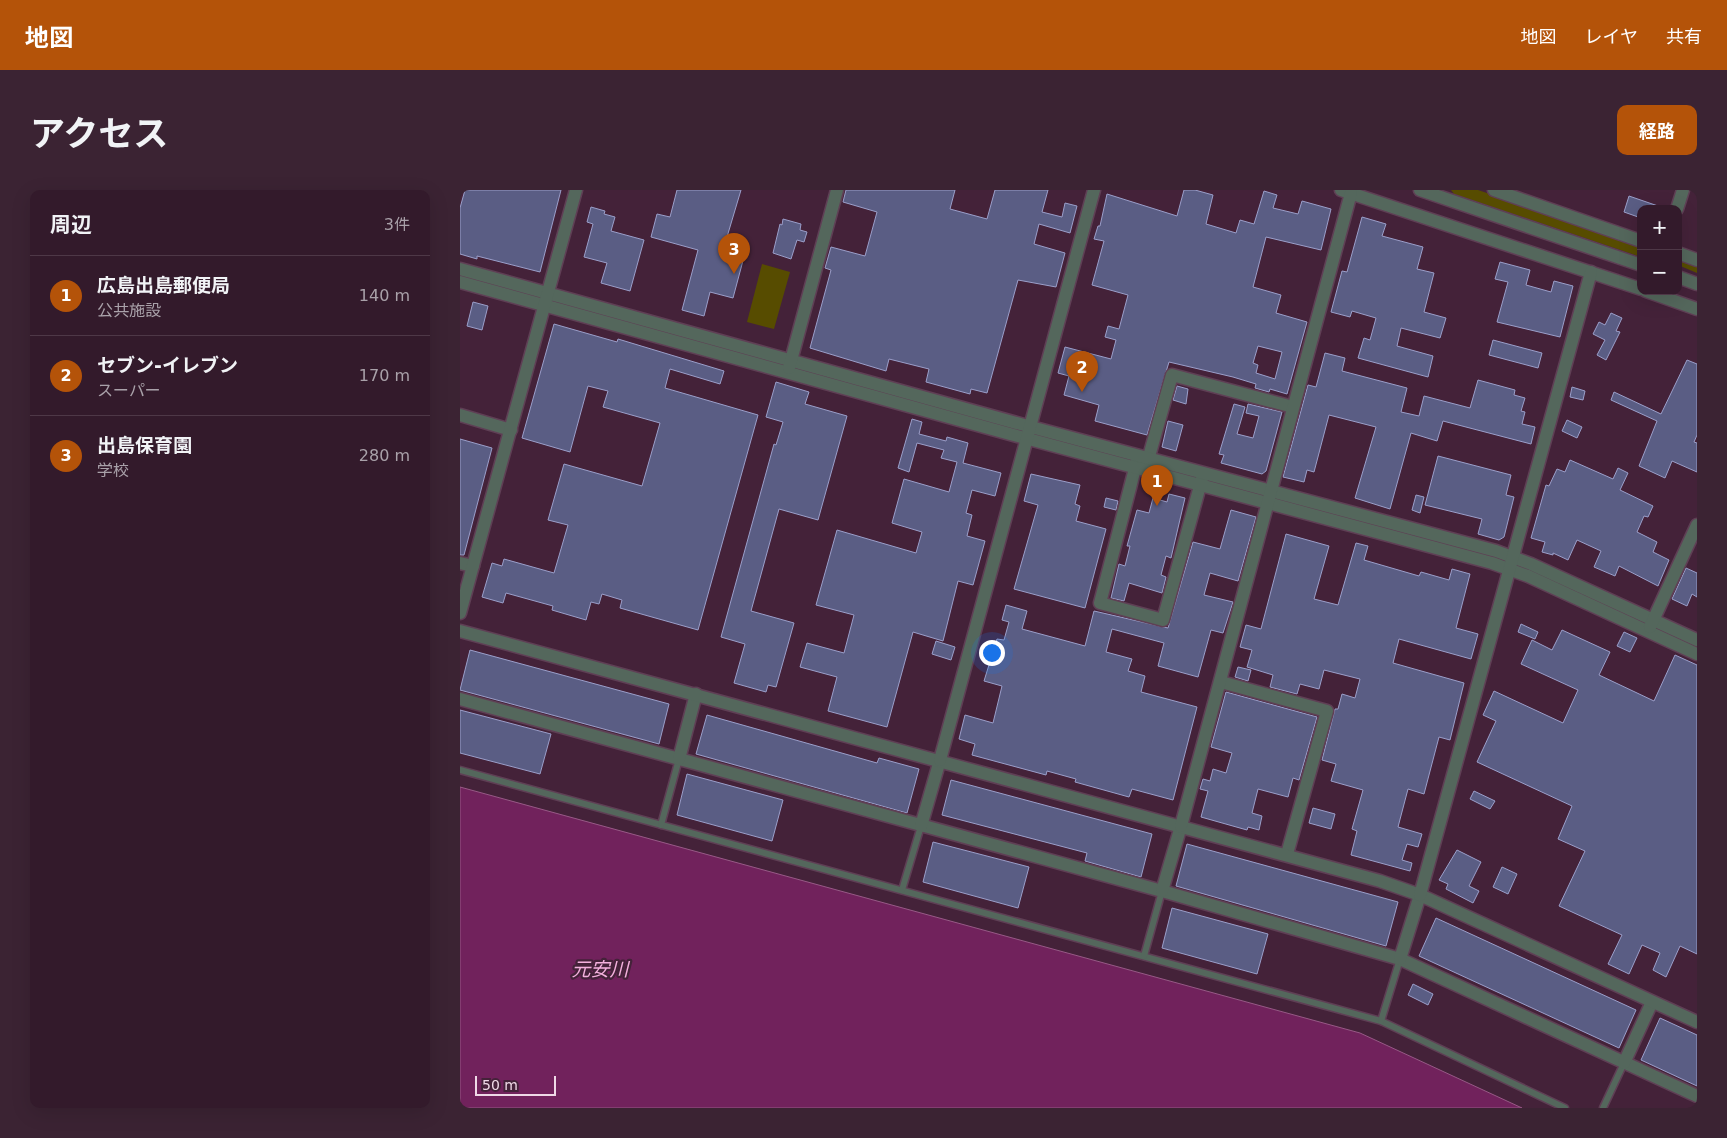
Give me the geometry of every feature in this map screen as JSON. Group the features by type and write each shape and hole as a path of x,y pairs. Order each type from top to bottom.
{"street":[{"path":"460,613 576,190"},
{"path":"789,367 837,190"},
{"path":"921,826 1030,433 1094,190"},
{"path":"1420,190 1439,193 1637,264"},
{"path":"1494,190 1637,239"},
{"path":"1678,205 1684,190"},
{"path":"1162,891 1221,682 1293,407 1346,191 1637,289"},
{"path":"1682,254 1697,260"},
{"path":"460,269 546,300"},
{"path":"1400,959 1420,895 1591,272"},
{"path":"1682,279 1697,284"},
{"path":"460,282 546,300 1512,564 1650,626 1697,654"},
{"path":"1657,295 1697,309"},
{"path":"1202,479 1163,620 1100,603 1142,463 1172,375 1293,407"},
{"path":"460,415 511,430"},
{"path":"1650,626 1697,526"},
{"path":"460,563 473,566"},
{"path":"1650,626 1697,640"},
{"path":"460,631 1287,854 1380,881 1420,895 1652,1002 1696,1019"},
{"path":"1221,682 1327,711 1287,854"},
{"path":"679,759 696,694"},
{"path":"460,699 1162,891 1400,959 1697,1096"},
{"path":"1624,1063 1652,1002"}],"lane":[{"path":"661,825 679,759"},
{"path":"460,770 1381,1021 1565,1108"},
{"path":"902,890 921,826"},
{"path":"1144,956 1162,891"},
{"path":"1381,1021 1400,959"},
{"path":"1603,1108 1624,1063"}],"shaded area":[{"path":"1451,190 1478,190 1637,244 1637,256 1454,194"},
{"path":"1682,260 1697,265 1697,273 1682,267"},
{"path":"762,264 790,272 774,329 747,322"}],"water":[{"name":"元安川","path":"460,787 1360,1033 1522,1108 460,1108"}],"building":[{"path":"465,190 561,190 540,272 477,256 477,259 460,254 460,208"},
{"path":"677,190 741,190 724,247 745,253 733,298 710,292 704,316 682,310 698,250 651,237 657,214 670,217"},
{"path":"846,190 955,190 950,209 987,219 995,190 1048,190 1042,212 1062,217 1065,203 1077,206 1070,233 1039,224 1034,244 1065,253 1056,287 1018,280 987,393 971,389 970,394 926,382 929,369 889,359 886,371 810,348 831,270 825,268 831,247 865,256 877,212 843,202"},
{"path":"1184,190 1195,190 1213,195 1206,224 1236,233 1240,220 1254,224 1264,191 1277,195 1273,208 1298,214 1302,201 1331,209 1321,250 1266,237 1253,287 1281,295 1276,313 1307,322 1287,394 1270,389 1269,392 1255,388 1256,384 1233,377 1169,362 1147,435 1095,421 1099,405 1064,395 1069,376 1058,373 1065,347 1111,359 1116,340 1105,337 1108,326 1119,329 1128,295 1092,285 1104,241 1094,239 1098,226 1100,226 1107,194 1177,216","holes":["1258,346 1282,352 1275,379 1256,373 1258,365 1253,363"]},
{"path":"1629,196 1655,205 1637,205 1637,217 1624,212"},
{"path":"591,207 605,211 604,214 615,217 611,231 644,240 630,291 601,283 607,263 584,257 593,224 587,222"},
{"path":"1362,217 1386,224 1382,236 1423,247 1417,269 1434,273 1424,312 1446,318 1440,338 1401,328 1397,346 1433,356 1428,377 1358,358 1364,338 1370,340 1376,318 1352,311 1350,317 1331,312 1342,271 1347,272"},
{"path":"783,219 801,224 800,230 807,232 804,242 797,240 791,259 773,253"},
{"path":"1500,262 1530,270 1526,285 1551,292 1554,281 1573,286 1560,337 1497,322 1508,282 1495,279"},
{"path":"473,302 488,306 482,330 467,326"},
{"path":"1611,313 1622,318 1616,331 1620,332 1606,360 1597,355 1605,340 1593,334 1599,322 1605,325"},
{"path":"554,324 617,342 618,339 724,371 720,384 670,369 665,388 758,415 698,630 620,608 622,600 602,594 599,604 591,602 586,620 552,610 553,606 506,593 503,603 482,597 492,563 502,566 504,559 554,573 568,525 548,520 564,464 642,486 660,423 603,407 608,391 588,386 570,452 522,438"},
{"path":"1493,340 1542,353 1538,368 1489,355"},
{"path":"1325,353 1345,358 1342,371 1407,388 1401,412 1419,416 1424,396 1470,408 1478,380 1515,390 1514,395 1525,398 1521,411 1525,412 1522,424 1535,427 1531,444 1443,421 1437,441 1411,433 1390,509 1355,498 1376,427 1329,415 1314,472 1307,470 1304,482 1283,477 1308,385 1316,387"},
{"path":"1687,360 1697,364 1697,435 1694,442 1697,443 1697,472 1672,461 1665,478 1639,466 1657,421 1611,400 1614,392 1661,414"},
{"path":"776,382 809,392 805,404 847,416 818,520 779,509 751,611 794,623 776,687 768,685 766,692 734,683 745,644 721,637 774,444 776,445 783,422 766,417"},
{"path":"1177,386 1188,389 1186,404 1173,400"},
{"path":"1572,387 1585,391 1583,400 1570,397"},
{"path":"1234,404 1245,407 1237,434 1253,438 1259,416 1246,413 1248,404 1282,412 1266,471 1262,474 1221,463 1224,455 1219,454"},
{"path":"912,419 922,422 919,434 946,441 947,437 968,443 963,463 1001,473 995,496 972,490 966,513 972,515 967,536 985,541 973,585 958,581 943,641 913,632 887,727 828,711 837,677 800,667 807,643 844,653 854,615 816,605 837,530 916,553 922,532 892,523 904,479 949,492 957,462 941,458 944,450 917,443 909,472 898,468"},
{"path":"1567,420 1582,427 1577,438 1562,431"},
{"path":"1168,421 1183,425 1176,451 1162,447"},
{"path":"460,439 492,448 464,555 460,555"},
{"path":"1438,456 1511,475 1506,495 1514,497 1504,537 1499,540 1478,534 1482,519 1425,505"},
{"path":"1570,460 1613,479 1618,468 1628,473 1620,490 1653,506 1648,517 1644,516 1637,532 1657,542 1653,552 1669,560 1658,586 1619,566 1615,576 1594,567 1601,551 1577,540 1568,560 1553,553 1553,555 1542,552 1545,542 1531,538 1546,485 1549,486 1557,469 1565,472"},
{"path":"1031,474 1080,485 1075,504 1080,506 1076,521 1106,529 1085,608 1014,589 1038,505 1024,501"},
{"path":"1169,494 1185,498 1171,558 1166,556 1161,575 1166,577 1162,593 1129,583 1124,601 1111,598 1119,564 1125,566 1130,546 1127,546 1137,510 1149,513 1153,498 1167,502"},
{"path":"1416,495 1424,497 1420,513 1412,510"},
{"path":"1106,498 1118,501 1116,510 1104,507"},
{"path":"1231,510 1256,517 1238,581 1210,573 1204,595 1233,602 1223,633 1211,630 1198,677 1158,666 1164,643 1112,629 1106,652 1132,659 1128,671 1145,676 1141,692 1197,707 1173,800 1132,789 1129,797 1075,782 1076,779 1047,771 1046,775 972,755 975,744 959,739 965,715 993,723 1002,686 984,681 997,639 1004,640 1009,622 1002,620 1006,605 1027,611 1022,629 1085,646 1094,611 1168,628 1193,542 1220,549"},
{"path":"1286,534 1329,546 1314,599 1338,605 1356,543 1368,546 1364,560 1419,576 1421,572 1449,580 1452,569 1470,574 1456,628 1478,634 1471,659 1399,639 1393,663 1464,683 1450,740 1439,737 1424,794 1408,789 1398,827 1422,834 1418,847 1407,844 1402,860 1412,863 1410,871 1351,855 1357,831 1352,829 1363,790 1331,781 1336,764 1322,760 1335,709 1338,709 1342,694 1355,698 1360,679 1324,670 1319,689 1300,684 1297,694 1270,687 1273,675 1247,667 1252,650 1240,647 1246,625 1261,629"},
{"path":"1686,568 1697,573 1697,597 1692,594 1687,606 1672,599"},
{"path":"1521,624 1538,632 1535,639 1518,632"},
{"path":"1562,630 1610,652 1599,675 1654,701 1675,655 1697,665 1697,954 1680,946 1666,977 1653,970 1660,953 1642,945 1629,974 1608,964 1622,935 1559,906 1585,851 1558,839 1572,806 1477,762 1496,721 1483,715 1494,691 1563,723 1578,690 1521,664 1532,640 1552,650"},
{"path":"1624,632 1637,638 1630,652 1617,646"},
{"path":"936,641 955,647 951,660 932,654"},
{"path":"470,650 669,704 659,744 460,690"},
{"path":"1238,667 1251,670 1248,681 1235,677"},
{"path":"1226,692 1317,717 1299,780 1293,778 1288,797 1258,789 1252,813 1262,816 1259,830 1248,827 1247,830 1201,817 1208,791 1200,789 1203,779 1210,781 1213,769 1226,773 1232,753 1211,747"},
{"path":"460,710 551,734 540,774 460,753"},
{"path":"707,715 877,763 879,758 919,769 907,813 696,754"},
{"path":"687,774 783,800 772,841 677,815"},
{"path":"951,780 1152,834 1141,877 1085,861 1087,853 942,815"},
{"path":"1474,791 1495,801 1490,809 1470,799"},
{"path":"1313,808 1335,814 1331,829 1309,823"},
{"path":"933,842 1029,867 1018,908 923,882"},
{"path":"1187,844 1398,902 1386,946 1176,886"},
{"path":"1457,850 1481,862 1469,886 1479,891 1473,903 1446,889 1448,884 1439,880"},
{"path":"1502,867 1517,874 1508,894 1493,887"},
{"path":"1172,908 1268,934 1257,974 1162,948"},
{"path":"1436,918 1636,1010 1619,1048 1419,956"},
{"path":"1413,984 1433,994 1428,1005 1408,995"},
{"path":"1660,1018 1697,1035 1697,1086 1641,1060"}],"place":[{"name":"出島保育園","path":"734,274"},
{"name":"セブン-イレブン","path":"1082,392"},
{"name":"広島出島郵便局","path":"1157,506"}]}
